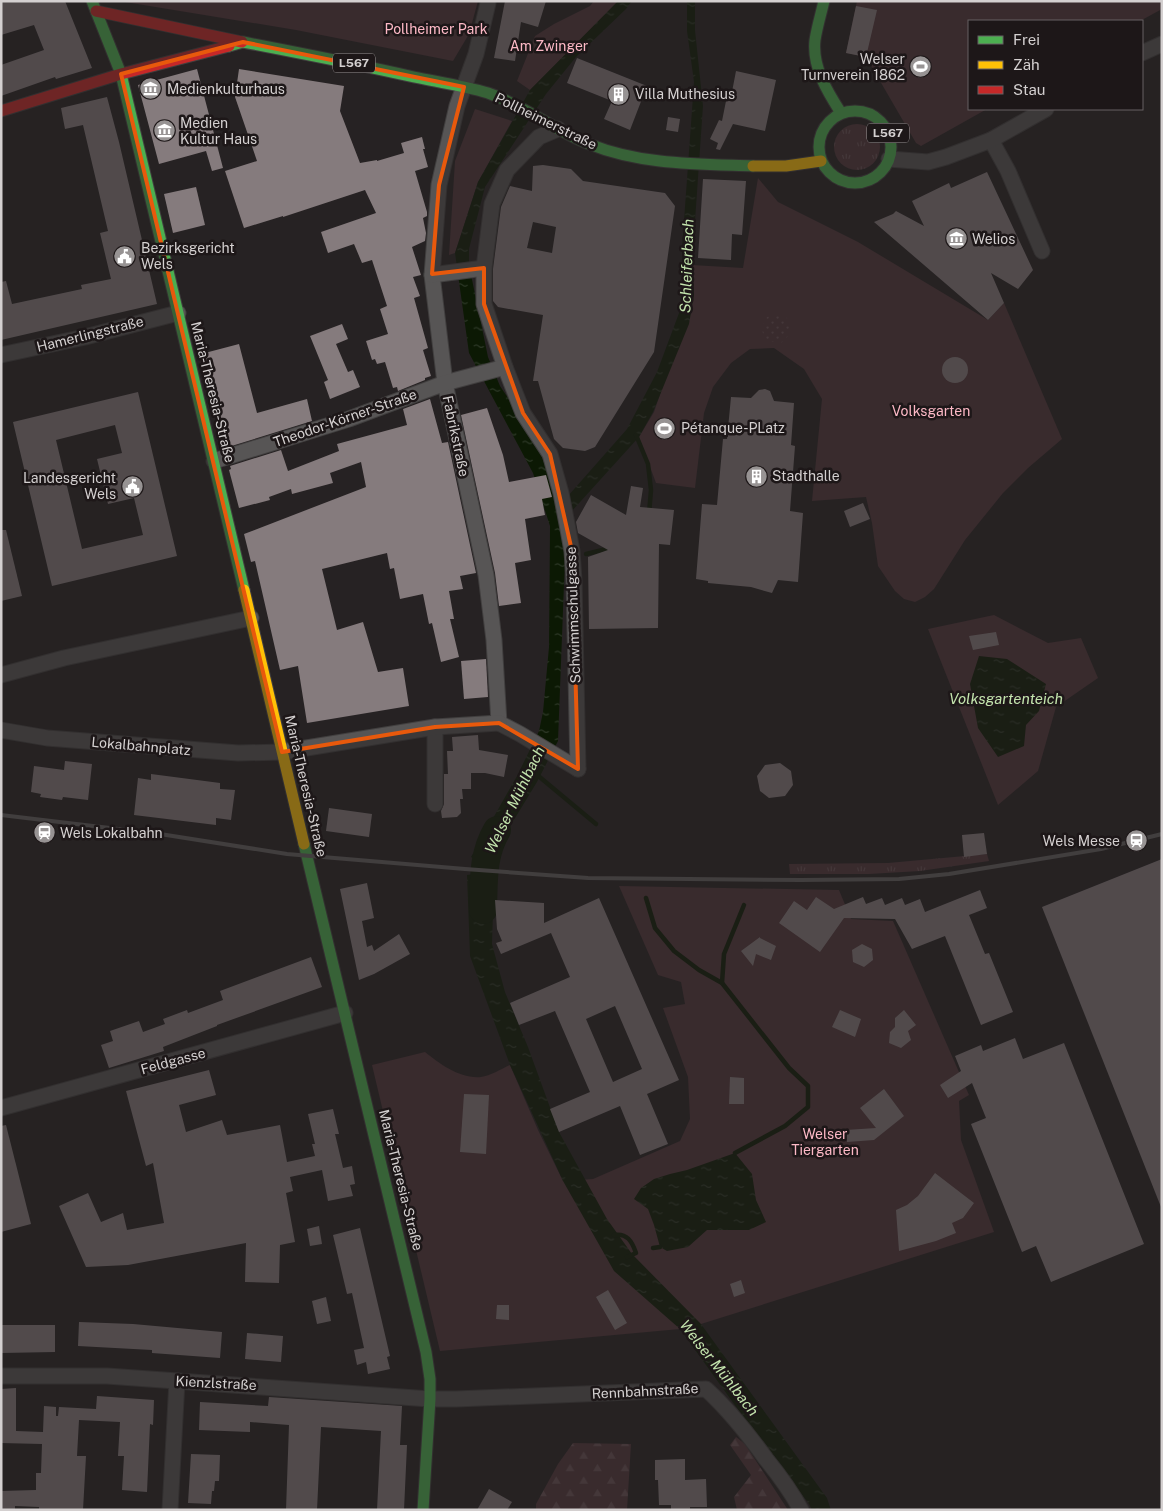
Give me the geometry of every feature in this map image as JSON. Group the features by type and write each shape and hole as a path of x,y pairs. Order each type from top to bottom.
{"main road":[{"path":"821,161 819,150 820,138 824,128 841,113 829,94 816,60 815,42 824,1"},
{"name":"Pollheimerstraße","path":"94,6 243,42 464,86 515,104 558,129 589,144 620,155 681,163 782,167 821,161"},
{"name":"Maria-Theresia-Straße","path":"94,6 121,74 426,1352 430,1379 430,1398 423,1510"},
{"name":"Pollheimerstraße","path":"121,74 243,42"},
{"name":"L567","path":"1,111 121,74"},
{"name":"L567","path":"821,161 835,177 845,182 855,183 866,181 876,176 889,160 890,136 884,125 876,117 865,112 841,113"}],"street":[{"name":"Fabrikstraße","path":"488,3 476,54 457,106 439,185 437,274 445,383 486,575 494,640 499,723"},
{"path":"1143,53 1162,44"},
{"path":"889,160 933,161 991,140 1044,110"},
{"name":"Schwimmschulgasse","path":"499,723 578,769 574,580 568,524 550,454 523,413 501,368 484,304 477,268 492,204 507,170 538,137 558,129"},
{"path":"991,140 1008,171 1042,251"},
{"path":"437,274 477,268"},
{"name":"Hamerlingstraße","path":"1,355 85,337 178,313"},
{"name":"Theodor-Körner-Straße","path":"214,460 349,419 445,383 501,368"},
{"path":"1,675 64,658 250,618"},
{"path":"282,752 435,727 499,723"},
{"path":"435,727 435,804"},
{"name":"Lokalbahnplatz","path":"1,730 47,738 228,752 282,752"},
{"name":"Feldgasse","path":"1,1108 345,1013"},
{"name":"Kienzlstraße","path":"1,1376 107,1376 430,1398"},
{"path":"170,1510 177,1381"},
{"name":"Rennbahnstraße","path":"430,1398 456,1399 706,1388 726,1408 749,1436 792,1492 801,1510"}],"highlighted area":[{"path":"243,42 464,87 439,185 432,274 484,268 484,304 523,413 550,454 572,551 578,769 499,723 435,727 282,752 121,74"}],"green space":[{"name":"Pollheimer Park","path":"119,1 478,1 469,34 453,61 296,30"},
{"name":"Am Zwinger","path":"594,1 619,1 530,90 517,81 535,36 590,6"},
{"name":"Welser Turnverein 1862","path":"857,1 1162,1 1162,9 1142,20 968,20 968,110 985,110 921,146 916,143 866,57 846,53"},
{"path":"475,109 512,121 478,182 455,253 449,255 455,161"},
{"path":"857,124 870,128 876,134 880,147 876,160 870,166 857,170 844,166 838,160 834,147 838,134 844,128"},
{"name":"Volksgarten","path":"758,178 778,202 858,242 988,320 1004,303 1062,439 1028,468 1003,493 965,540 934,589 925,597 915,602 904,599 895,591 878,566 866,497 812,501 822,399 804,369 774,348 750,349 731,363 713,387 704,413 695,488 656,483 639,437 654,412 694,295 692,265 743,268"},
{"path":"778,313 787,318 791,333 781,343 766,341 761,328 767,317"},
{"path":"994,615 1048,643 1081,638 1098,678 1056,707 1038,771 998,805 928,629"},
{"path":"987,854 989,861 920,871 869,874 790,874 789,864 888,863"},
{"name":"Welser Tiergarten","path":"619,886 839,890 851,919 893,921 969,1095 959,1101 961,1140 994,1232 680,1329 440,1351 372,1065 425,1052 451,1070 466,1076 481,1077 510,1065 538,1130 563,1181 593,1179 680,1141 690,1119 688,1077 663,1008 685,1004 681,982 658,975"},
{"path":"736,1437 745,1444 788,1510 737,1510 734,1497 751,1475 730,1445"},
{"path":"573,1443 631,1444 627,1510 536,1510 536,1504 558,1464"}],"water":[{"name":"Schleiferbach","path":"618,1 632,1 576,57 546,94 485,187 469,249 469,265 488,357 500,386 534,437 560,505 627,429 657,372 685,297 682,248 694,82 687,31 687,1 695,1 695,30 703,106 692,265 694,295 689,324 653,412 639,437 562,522 565,558 558,741 537,782 495,851 492,944 505,992 528,1047 559,1132 607,1219 632,1254 701,1324 827,1498 831,1510 812,1510 680,1329 614,1271 563,1181 510,1065 470,956 467,875 494,871 471,857 517,776 539,731 543,712 549,647 550,526 533,473 469,353 455,253 478,182 530,90"},
{"name":"Volksgartenteich","path":"979,656 1007,659 1046,684 1039,711 1026,725 1024,746 998,757 978,728 970,684"},
{"path":"735,1153 752,1174 756,1200 766,1222 749,1230 707,1230 688,1247 667,1251 660,1247 648,1209 634,1199 641,1188 654,1179 687,1170"}],"building":[{"path":"1,1 65,1 92,68 56,79 55,77 1,96 1,65 44,50 34,25 1,35"},
{"path":"505,1 546,1 538,27 521,22 515,61 494,58"},
{"path":"856,6 877,10 866,57 846,53"},
{"name":"Villa Muthesius","path":"577,58 647,86 630,130 604,119 612,101 567,83"},
{"name":"Medien Kultur Haus","path":"197,69 223,168 212,171 206,151 159,164 138,85"},
{"path":"239,69 344,86 340,111 360,163 377,161 404,153 401,143 422,137 428,167 415,171 427,212 427,216 423,218 426,233 425,241 412,247 421,275 413,277 420,296 414,298 428,348 423,350 431,376 425,378 425,380 398,391 397,387 393,388 385,362 377,364 375,359 372,360 366,341 388,334 380,309 387,306 372,260 362,263 354,244 328,253 321,232 376,213 365,190 244,228 225,171 257,161 235,97"},
{"path":"736,71 776,80 765,131 733,124 720,150 716,149 718,143 710,139 719,120 722,121 727,96 731,97"},
{"path":"107,97 157,304 1,340 1,282 6,281 12,304 82,289 81,285 111,279 100,233 108,231 83,125 65,129 61,108"},
{"path":"668,117 680,119 678,132 666,130"},
{"path":"543,165 571,169 583,181 665,193 675,206 654,352 595,447 585,451 563,448 554,439 538,381 533,381 543,315 498,307 493,301 493,269 501,207 510,186 532,191 533,166","holes":["533,222 556,227 552,253 527,248"]},
{"name":"Welios","path":"987,172 1033,270 1018,289 991,273 1004,303 988,320 874,222 896,211 924,226 912,201 949,183 951,188"},
{"path":"703,179 746,181 742,235 732,234 731,260 698,258"},
{"path":"196,187 205,225 173,233 164,194"},
{"path":"342,324 348,339 336,344 348,372 353,370 360,387 330,399 324,382 328,380 310,336"},
{"path":"239,344 257,413 307,399 312,421 225,448 201,354"},
{"path":"955,357 964,361 968,370 964,379 955,383 946,379 942,370 946,361"},
{"path":"765,389 770,391 774,401 794,403 791,445 795,446 790,511 803,513 798,582 778,580 772,593 751,587 708,583 708,581 696,579 702,504 717,505 723,439 727,439 731,397 751,398 759,390"},
{"name":"Landesgericht Wels","path":"138,392 177,556 52,586 13,422","holes":["115,425 122,453 97,459 108,504 134,498 143,535 82,549 56,440"]},
{"path":"430,399 442,443 448,442 476,573 460,576 463,589 449,591 454,619 450,619 459,657 441,662 432,623 429,624 423,594 400,599 394,568 390,569 387,553 322,569 337,630 363,622 378,672 403,668 409,706 307,723 298,666 280,670 255,561 251,562 244,534 366,487 361,462 330,473 333,483 292,494 291,489 269,497 270,500 239,508 229,470 231,469 230,466 281,450 288,471 339,451 337,444 407,425 403,409"},
{"path":"487,408 503,455 509,482 546,475 552,497 542,499 545,515 525,519 531,560 515,563 521,603 499,606 495,573 461,415"},
{"path":"631,486 643,488 640,507 674,510 670,545 659,544 658,628 589,629 588,557 608,550 578,533 576,522 591,495 626,515"},
{"path":"863,503 870,519 850,527 844,511"},
{"path":"1,530 6,530 22,596 1,601"},
{"path":"996,632 999,645 973,650 969,636"},
{"path":"486,659 488,697 464,699 461,661"},
{"path":"478,735 479,750 508,755 504,777 485,773 471,773 471,789 462,789 463,799 460,799 461,813 457,817 442,818 444,774 448,774 447,751 453,751 452,737"},
{"path":"65,761 92,764 88,800 63,797 62,800 40,797 41,794 31,792 34,766 64,770"},
{"path":"780,763 791,771 793,785 785,796 769,798 760,791 757,776 765,765"},
{"path":"151,774 220,783 220,789 235,790 231,820 216,818 216,825 134,815 138,778 151,780"},
{"path":"329,808 372,814 369,837 326,831"},
{"path":"984,833 987,854 964,857 962,835"},
{"path":"1162,859 1162,1207 1161,1207 1042,907"},
{"path":"367,883 374,918 362,921 367,947 372,945 374,951 399,934 410,954 359,980 340,889"},
{"path":"980,890 987,908 969,915 985,954 989,953 1013,1012 981,1025 945,936 912,949 895,919 844,918 820,952 779,923 794,901 807,910 816,897 834,909 863,897 866,904 882,898 885,905 902,898 905,905 920,899 925,912"},
{"path":"599,898 679,1080 647,1094 668,1144 640,1155 620,1106 559,1132 550,1109 590,1092 555,1011 519,1025 510,1003 570,977 551,933 501,954 496,943 502,941 497,929 495,900 544,903 544,923","holes":["615,1006 642,1069 613,1082 586,1019"]},
{"path":"760,937 776,946 771,960 756,954 753,966 741,951"},
{"path":"862,944 872,949 873,960 864,967 853,962 852,950"},
{"path":"311,957 322,987 217,1025 163,1047 164,1051 109,1068 101,1045 113,1041 110,1031 139,1021 143,1032 165,1024 163,1019 187,1010 188,1013 223,1000 220,991"},
{"path":"840,1010 861,1019 855,1037 832,1027"},
{"path":"904,1010 916,1025 908,1031 911,1040 901,1048 889,1043 890,1032 895,1027 895,1018"},
{"path":"1015,1038 1023,1059 1064,1043 1144,1244 1051,1282 1036,1246 1022,1252 971,1124 986,1118 972,1083 948,1098 940,1085 961,1071 955,1056 981,1045 983,1051"},
{"path":"209,1070 216,1095 179,1105 186,1132 222,1120 227,1135 280,1125 287,1162 315,1156 312,1144 315,1144 308,1114 333,1109 339,1134 335,1134 343,1168 352,1166 355,1184 350,1185 353,1196 328,1201 322,1170 290,1177 293,1191 286,1193 295,1242 280,1245 279,1283 245,1282 246,1243 128,1265 86,1267 59,1206 88,1193 101,1222 123,1213 127,1230 164,1223 153,1163 146,1166 126,1091"},
{"path":"730,1077 744,1078 744,1104 729,1104"},
{"path":"884,1089 904,1116 874,1140 847,1142 846,1130 876,1128 860,1108"},
{"path":"464,1094 489,1095 486,1154 460,1152"},
{"path":"6,1125 31,1224 1,1232 1,1126"},
{"path":"935,1173 974,1203 963,1218 952,1223 956,1233 936,1241 899,1251 896,1210 907,1205 918,1196"},
{"path":"319,1226 322,1244 310,1246 307,1229"},
{"path":"360,1228 390,1356 387,1357 390,1369 368,1374 366,1362 357,1365 354,1350 364,1348 352,1293 347,1294 333,1235"},
{"path":"741,1280 745,1293 734,1297 730,1284"},
{"path":"608,1290 627,1323 615,1330 596,1297"},
{"path":"326,1297 331,1321 317,1324 312,1301"},
{"path":"497,1305 509,1305 509,1320 496,1319"},
{"path":"79,1322 133,1324 222,1332 220,1358 152,1353 152,1350 78,1346"},
{"path":"1,1325 55,1325 55,1352 1,1353"},
{"path":"247,1333 283,1336 281,1362 245,1359"},
{"path":"16,1388 16,1431 43,1432 44,1406 56,1407 56,1416 58,1416 59,1407 96,1409 97,1396 154,1400 153,1425 150,1424 147,1492 122,1490 124,1456 118,1456 120,1422 79,1420 77,1456 86,1456 83,1510 39,1510 39,1507 15,1506 15,1510 1,1510 1,1491 36,1490 36,1473 41,1473 42,1444 1,1443 1,1389"},
{"path":"269,1397 402,1406 400,1445 407,1445 404,1510 377,1510 381,1431 321,1427 317,1510 286,1510 289,1425 250,1422 250,1432 199,1430 200,1402 268,1406"},
{"path":"191,1454 220,1455 219,1481 215,1481 211,1504 188,1503"},
{"path":"685,1459 685,1480 706,1479 707,1507 690,1507 690,1510 671,1510 671,1505 659,1505 658,1480 655,1480 655,1460"},
{"path":"489,1489 512,1502 507,1510 477,1510"}],"waterway":[{"path":"636,435 648,464 651,490 649,514"},
{"path":"586,554 611,548"},
{"path":"536,774 596,824"},
{"name":"Welser Mühlbach","path":"483,910 486,859 497,830"},
{"path":"646,898 655,928 674,951 699,970 722,983 789,1068 808,1086 808,1107 785,1126 735,1153"},
{"path":"722,983 724,954 744,905"},
{"path":"614,1235 626,1237 633,1245 636,1253 627,1257"},
{"path":"653,1248 660,1247"}],"railway":[{"path":"1,815 160,834 287,854 588,878 899,879 949,874 1101,849 1162,834"}],"traffic: fast":[{"path":"92,1 121,74 244,590"},
{"path":"824,1 815,40 816,60 826,87 841,113"},
{"path":"229,46 243,42 488,93 514,104 563,132 589,144 629,156 670,162 753,166"},
{"path":"855,111 875,117 885,127 891,147 885,167 875,177 855,183 835,177 825,167 819,147 825,127 835,117 855,111"},
{"path":"304,844 426,1352 430,1379 430,1399 423,1510"}],"traffic: slow":[{"path":"753,166 786,166 821,161"},
{"path":"244,590 304,844"}],"traffic: jam":[{"path":"96,11 242,42"},
{"path":"1,111 121,74 229,46"}],"place":[{"name":"Welser Turnverein 1862","path":"921,67"},
{"name":"Medienkulturhaus","path":"151,89"},
{"name":"Villa Muthesius","path":"619,94"},
{"name":"Medien Kultur Haus","path":"164,131"},
{"name":"Welios","path":"956,239"},
{"name":"Bezirksgericht Wels","path":"125,256"},
{"name":"Pétanque-PLatz","path":"665,428"},
{"name":"Stadthalle","path":"756,476"},
{"name":"Landesgericht Wels","path":"132,486"},
{"name":"Wels Lokalbahn","path":"44,833"},
{"name":"Wels Messe","path":"1136,841"}]}
